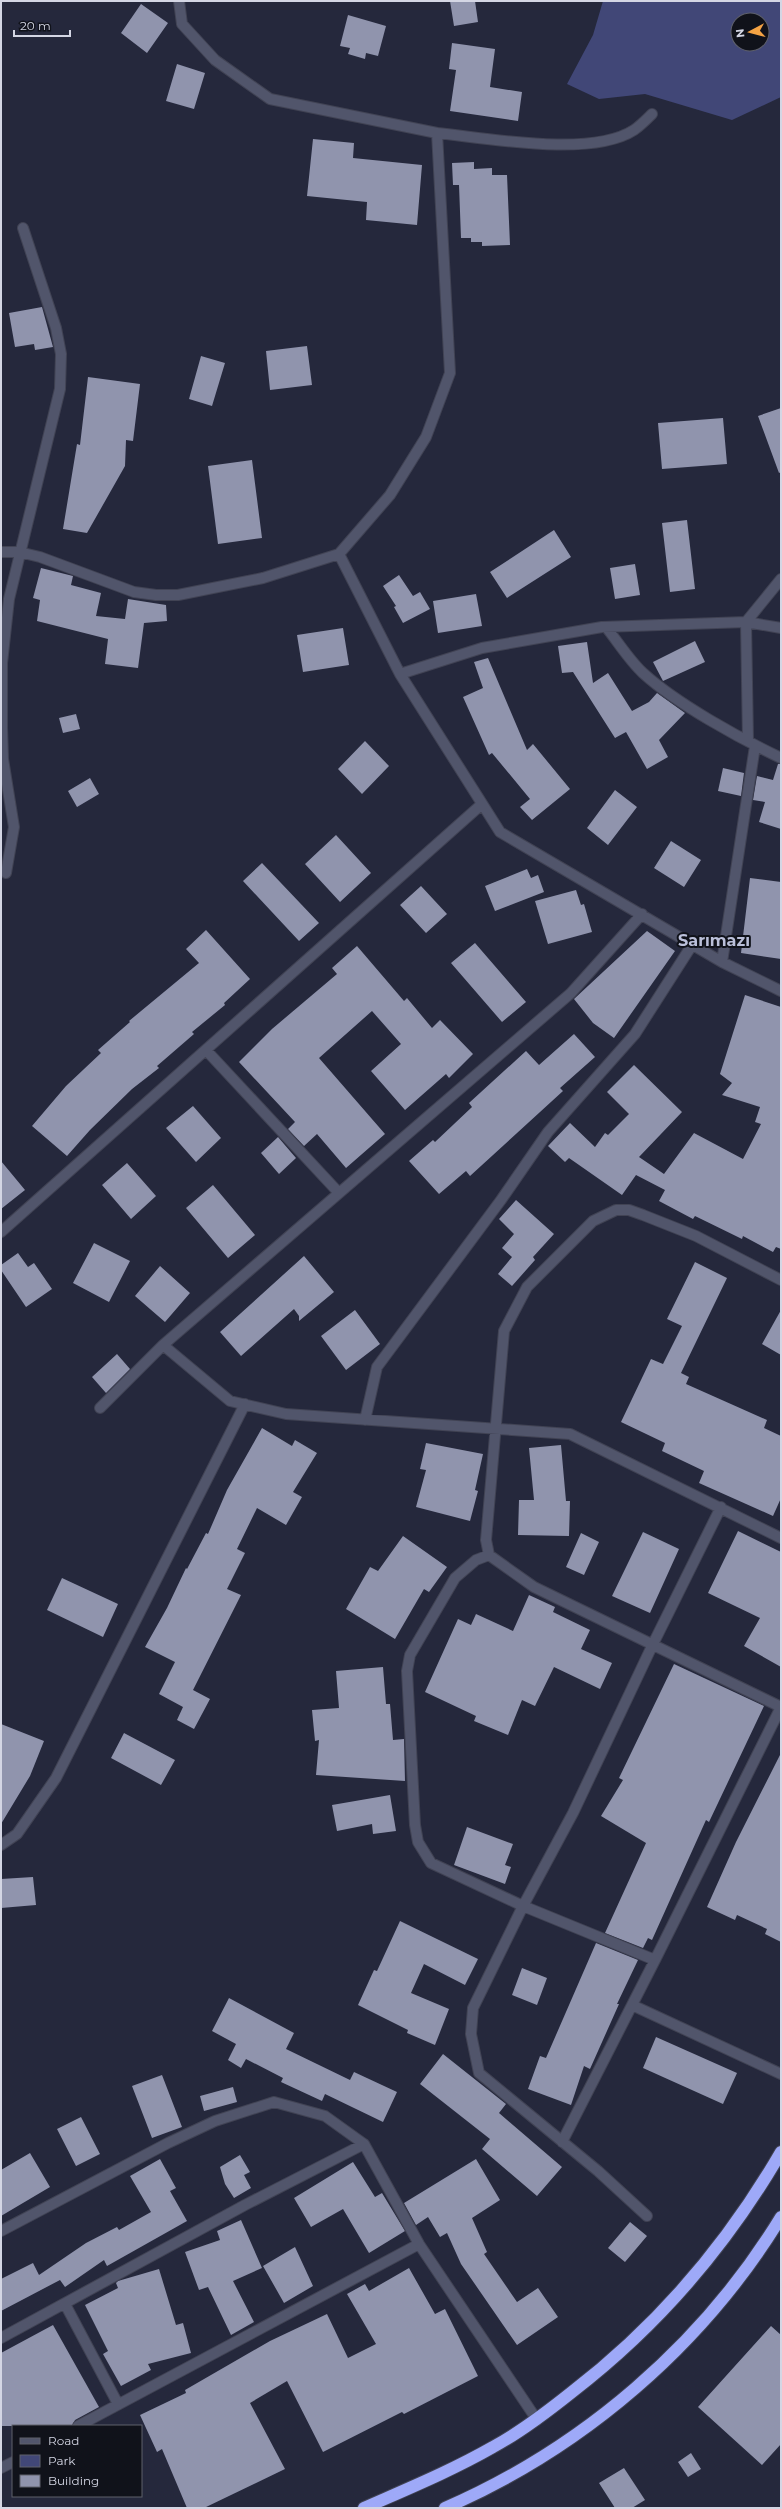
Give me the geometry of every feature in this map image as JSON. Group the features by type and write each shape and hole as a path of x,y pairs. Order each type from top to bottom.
{"highway":[{"path":"364,2508 447,2472 494,2447 536,2420 589,2380 648,2328 704,2267 781,2152"},
{"path":"445,2508 484,2491 528,2467 569,2440 621,2400 677,2350 732,2286 781,2217"}],"street":[{"path":"179,1 182,24 215,60 270,99 437,133 580,145 605,141 633,131 652,114"},
{"path":"1,552 19,552 81,570 134,592 156,595 178,595 263,578 339,554 390,495 426,437 450,373 437,133"},
{"path":"6,873 14,827 3,759 2,663 9,599 19,552 60,388 61,354 56,328 23,228"},
{"path":"339,554 400,674 500,832 722,962 781,991"},
{"path":"722,962 752,744 746,622 781,579"},
{"path":"400,674 482,648 606,627 746,622 781,628"},
{"path":"606,627 642,672 672,695 752,744 781,758"},
{"path":"1,1232 482,804"},
{"path":"100,1408 163,1345 571,993 642,914"},
{"path":"365,1420 378,1367 501,1200 548,1132 635,1034 692,945"},
{"path":"206,1050 340,1193"},
{"path":"562,2142 655,1960 781,1707 534,1587 489,1555 486,1540 504,1331 527,1287 594,1221 604,1214 616,1210 629,1210 643,1214 696,1236 781,1280"},
{"path":"163,1345 230,1401 286,1414 496,1430 570,1434 721,1507 781,1538"},
{"path":"1,1845 17,1834 56,1778 245,1404"},
{"path":"647,2216 562,2142 479,2073 474,2056 471,2034 473,2008 523,1906 573,1813 653,1644 721,1507"},
{"path":"489,1555 476,1560 455,1578 410,1655 407,1671 415,1826 418,1842 431,1863 523,1906 655,1960"},
{"path":"632,2005 781,2074"},
{"path":"1,2231 168,2143 214,2121 274,2102 325,2116 364,2144 419,2244 536,2420"},
{"path":"1,2338 245,2204 364,2144"},
{"path":"80,2425 419,2244"},
{"path":"65,2304 118,2404"},
{"path":"1,2468 12,2462"}],"green space":[{"path":"603,1 781,1 781,97 732,120 645,94 599,99 567,84 593,35"}],"building":[{"path":"450,1 475,1 478,22 454,26"},
{"path":"141,4 168,23 147,53 121,33"},
{"path":"348,15 386,26 378,56 366,53 365,59 348,54 350,48 340,46"},
{"path":"452,43 495,49 490,87 522,92 518,121 450,111 456,70 449,69"},
{"path":"177,64 205,73 194,109 166,101"},
{"path":"313,139 354,143 353,158 422,165 417,225 366,220 367,202 307,196"},
{"path":"474,162 474,169 492,168 492,175 507,175 510,245 482,246 482,242 471,242 471,238 461,238 459,185 453,185 452,163"},
{"path":"42,307 53,347 35,350 34,344 15,347 9,313"},
{"path":"307,346 312,385 270,390 266,351"},
{"path":"201,356 225,363 212,406 189,399"},
{"path":"88,377 140,384 133,441 126,440 125,466 87,533 63,529 77,444 80,445"},
{"path":"781,408 781,472 779,473 758,416"},
{"path":"723,418 727,464 662,469 658,423"},
{"path":"252,460 262,538 218,544 208,466"},
{"path":"687,520 695,589 670,592 662,523"},
{"path":"554,530 571,557 507,598 490,572"},
{"path":"635,564 640,595 615,599 610,568"},
{"path":"41,568 73,576 71,585 101,593 96,616 125,619 128,599 166,605 167,621 144,623 138,668 105,664 108,639 37,621 40,600 33,598"},
{"path":"399,575 413,596 420,592 430,609 403,623 394,607 396,606 383,586"},
{"path":"476,594 482,626 438,633 433,601"},
{"path":"343,628 349,665 303,672 297,635"},
{"path":"695,641 705,662 663,681 653,662"},
{"path":"587,642 593,683 608,673 632,711 649,702 657,693 685,713 659,740 668,757 647,769 626,732 615,738 573,672 562,673 558,646"},
{"path":"488,658 527,750 533,744 570,789 532,820 520,807 530,799 492,753 489,755 463,697 483,688 474,662"},
{"path":"76,714 80,729 63,733 59,718"},
{"path":"365,741 389,766 362,794 338,769"},
{"path":"778,764 781,764 781,829 759,822 765,802 753,800 757,776 773,780"},
{"path":"723,768 744,773 741,796 718,791"},
{"path":"90,778 99,794 77,807 68,791"},
{"path":"615,790 637,807 608,845 587,828"},
{"path":"336,835 371,873 340,902 305,864"},
{"path":"671,841 701,860 684,887 654,868"},
{"path":"262,863 319,923 299,941 243,881"},
{"path":"527,869 531,878 538,875 544,892 495,911 485,886"},
{"path":"750,878 781,882 781,959 741,953"},
{"path":"421,886 447,914 426,933 400,905"},
{"path":"576,890 581,905 584,904 592,932 548,944 535,901"},
{"path":"206,930 250,979 224,1003 225,1005 192,1032 194,1034 157,1066 159,1068 132,1089 90,1130 67,1156 32,1126 66,1086 101,1053 98,1050 130,1022 129,1021 199,963 186,949"},
{"path":"647,931 675,951 614,1038 593,1023 574,999"},
{"path":"475,943 526,1002 502,1022 451,963"},
{"path":"357,946 404,1001 407,998 432,1028 440,1020 473,1054 449,1078 446,1074 405,1110 371,1071 401,1044 372,1011 319,1058 385,1134 346,1168 317,1134 304,1146 288,1129 295,1122 239,1062 272,1029 337,974 332,968"},
{"path":"745,995 781,1007 781,1249 776,1247 773,1252 743,1236 742,1239 695,1216 693,1219 659,1201 665,1190 636,1175 622,1195 569,1158 565,1162 548,1146 570,1123 595,1147 605,1133 608,1135 629,1114 607,1092 634,1065 682,1112 639,1157 664,1174 694,1133 743,1159 761,1124 755,1122 760,1107 722,1095 732,1083 720,1074"},
{"path":"574,1034 595,1057 560,1088 563,1091 470,1176 466,1171 439,1194 409,1161 433,1140 435,1142 472,1107 469,1103 526,1051 539,1065"},
{"path":"193,1106 221,1138 196,1162 166,1128"},
{"path":"278,1137 296,1158 279,1174 261,1153"},
{"path":"1,1161 25,1190 1,1209"},
{"path":"127,1163 156,1196 131,1219 102,1185"},
{"path":"213,1185 255,1235 228,1258 186,1208"},
{"path":"516,1200 554,1234 533,1257 535,1260 512,1286 498,1274 512,1257 502,1248 514,1234 499,1219"},
{"path":"94,1243 130,1261 109,1302 73,1283"},
{"path":"18,1253 28,1267 34,1263 52,1289 26,1307 1,1270 1,1265"},
{"path":"304,1256 334,1292 299,1321 299,1316 294,1309 241,1356 220,1332"},
{"path":"695,1262 727,1278 681,1373 689,1377 686,1384 767,1420 764,1428 781,1436 781,1498 773,1516 699,1483 704,1471 662,1451 665,1443 621,1422 651,1359 663,1364 682,1326 667,1319"},
{"path":"160,1266 190,1293 165,1322 135,1296"},
{"path":"355,1310 380,1344 346,1370 321,1336"},
{"path":"781,1310 781,1355 762,1344"},
{"path":"117,1354 130,1369 106,1393 92,1377"},
{"path":"262,1428 292,1446 295,1440 317,1453 293,1492 302,1497 286,1525 257,1508 237,1549 245,1553 227,1589 241,1595 193,1690 210,1699 194,1729 177,1720 183,1707 159,1694 175,1662 145,1647 167,1608 186,1568 187,1569 206,1533 208,1534 227,1490"},
{"path":"426,1443 483,1454 475,1490 478,1491 470,1521 416,1507 426,1470 420,1469"},
{"path":"561,1445 566,1501 570,1501 569,1536 518,1535 519,1500 534,1500 529,1448"},
{"path":"738,1531 781,1552 781,1667 744,1646 760,1618 708,1593"},
{"path":"643,1532 679,1549 650,1613 612,1596"},
{"path":"581,1533 599,1542 584,1575 566,1567"},
{"path":"403,1536 447,1567 429,1592 424,1589 395,1639 346,1609 370,1567 378,1571"},
{"path":"62,1578 118,1604 103,1637 47,1610"},
{"path":"529,1595 555,1607 553,1612 590,1630 581,1649 612,1663 600,1689 554,1667 535,1706 522,1700 508,1735 474,1721 476,1716 425,1692 458,1619 471,1625 476,1614 513,1631"},
{"path":"674,1664 764,1706 709,1822 706,1820 652,1940 648,1938 643,1948 605,1933 646,1843 601,1816 623,1780 619,1778"},
{"path":"383,1667 386,1704 390,1704 393,1740 404,1739 405,1781 316,1775 319,1740 315,1741 312,1710 339,1708 336,1671"},
{"path":"1,1724 44,1741 30,1776 1,1824"},
{"path":"124,1733 175,1760 161,1785 111,1758"},
{"path":"781,1753 781,1942 765,1934 767,1929 737,1915 735,1920 707,1907 736,1842"},
{"path":"390,1795 396,1831 373,1834 372,1824 337,1831 332,1805"},
{"path":"467,1827 513,1844 505,1865 511,1867 505,1884 454,1865"},
{"path":"33,1877 36,1905 1,1908 1,1879"},
{"path":"400,1921 478,1959 465,1985 424,1964 411,1993 449,2009 435,2045 407,2033 408,2030 358,2005 374,1970 377,1971"},
{"path":"596,1943 638,1960 617,2004 619,2004 590,2069 584,2066 571,2105 528,2089 540,2056 546,2058"},
{"path":"522,1968 547,1978 537,2005 512,1995"},
{"path":"229,1998 294,2033 286,2049 350,2080 354,2072 397,2092 383,2122 325,2094 322,2101 281,2082 283,2078 246,2059 241,2068 228,2060 236,2044 212,2031"},
{"path":"656,2037 737,2073 723,2104 643,2068"},
{"path":"443,2054 506,2104 499,2113 562,2167 537,2196 482,2149 490,2139 420,2084"},
{"path":"162,2075 182,2127 152,2138 132,2086"},
{"path":"233,2087 237,2102 204,2111 200,2096"},
{"path":"81,2117 100,2154 76,2166 57,2129"},
{"path":"30,2153 50,2187 1,2216 1,2170"},
{"path":"240,2155 250,2172 244,2175 251,2188 234,2198 225,2184 220,2167"},
{"path":"160,2159 176,2188 170,2191 187,2221 107,2266 104,2260 65,2287 60,2280 1,2311 1,2279 33,2263 39,2275 86,2243 117,2227 119,2230 151,2212 130,2176"},
{"path":"476,2159 500,2200 472,2218 487,2252 484,2254 517,2302 538,2288 558,2317 517,2345 461,2264 447,2233 440,2237 428,2217 416,2225 404,2203"},
{"path":"353,2162 375,2197 382,2193 405,2231 369,2253 343,2209 311,2227 294,2198"},
{"path":"241,2220 262,2268 233,2281 254,2322 231,2335 208,2287 199,2290 185,2252 220,2240 217,2231"},
{"path":"630,2222 647,2236 625,2262 608,2248"},
{"path":"295,2247 313,2286 284,2303 263,2266"},
{"path":"409,2268 435,2314 445,2309 478,2376 404,2414 402,2412 323,2452 287,2381 250,2403 285,2469 204,2508 187,2508 162,2449 157,2452 140,2415 186,2393 185,2390 270,2341 327,2314 348,2358 376,2344 347,2294 365,2284 369,2291"},
{"path":"159,2269 176,2325 183,2323 191,2353 148,2364 151,2370 121,2386 103,2354 108,2351 85,2305 118,2288 116,2283 118,2281"},
{"path":"53,2325 99,2407 75,2420 72,2425 1,2426 1,2353"},
{"path":"771,2326 781,2335 781,2444 762,2465 698,2407"},
{"path":"691,2453 701,2469 688,2477 678,2462"},
{"path":"624,2468 645,2500 632,2508 615,2508 599,2483"}],"district":[{"name":"Sarımazı","path":"714,940"}]}
